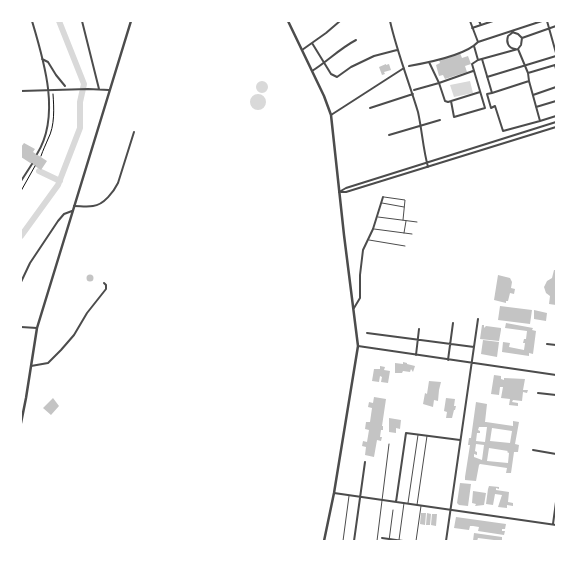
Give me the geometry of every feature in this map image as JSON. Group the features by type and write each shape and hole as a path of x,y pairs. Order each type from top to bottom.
{"street":[{"path":"32,21 48,90 49,118 45,135 37,154"},
{"path":"82,21 99,88"},
{"path":"21,423 32,366 37,328 131,21"},
{"path":"288,21 324,96 331,115 358,346 334,494 324,541"},
{"path":"302,50 340,21"},
{"path":"390,21 397,50 421,125 428,167"},
{"path":"470,21 478,42"},
{"path":"479,21 481,25"},
{"path":"472,28 493,21"},
{"path":"409,66 429,62 470,49 478,42 542,21"},
{"path":"547,21 556,52"},
{"path":"522,38 556,26"},
{"path":"512,32 518,34 522,38"},
{"path":"512,32 508,36 507,42 510,48 517,49"},
{"path":"451,101 454,117 485,108 472,64 482,58 517,49 520,47 522,38"},
{"path":"312,70 324,63 338,50 356,40"},
{"path":"312,43 331,74 337,77 350,67 374,56 397,50"},
{"path":"474,46 478,60"},
{"path":"517,49 528,73 529,82 540,121"},
{"path":"488,77 556,56"},
{"path":"482,58 492,93"},
{"path":"42,59 48,62 64,86"},
{"path":"429,62 445,101 451,101 480,92"},
{"path":"528,73 555,65 556,69"},
{"path":"331,115 404,68"},
{"path":"414,90 439,84 473,71"},
{"path":"529,82 487,94 491,108 495,106 503,132 556,116"},
{"path":"21,91 88,88 109,90"},
{"path":"533,95 556,88"},
{"path":"370,108 412,94"},
{"path":"536,107 556,101"},
{"path":"389,135 440,120"},
{"path":"339,192 346,188 556,122"},
{"path":"339,192 346,192 556,127"},
{"path":"74,206 97,205 108,197 118,183 134,132"},
{"path":"21,181 32,164"},
{"path":"354,308 360,298 360,275 363,250 369,240 378,217 383,197"},
{"path":"21,282 30,263 58,221 64,214 72,211"},
{"path":"32,366 48,363 74,336 87,313 106,289 106,285 104,283"},
{"path":"446,541 478,319"},
{"path":"448,360 453,323"},
{"path":"21,327 37,328"},
{"path":"416,355 420,329"},
{"path":"367,333 474,347"},
{"path":"547,344 556,346"},
{"path":"358,346 556,375"},
{"path":"538,393 556,395"},
{"path":"396,502 406,432 460,440"},
{"path":"533,450 556,454"},
{"path":"354,541 365,462"},
{"path":"334,494 554,525 556,502"},
{"path":"382,538 401,541"}],"lane":[{"path":"383,197 405,200 403,220"},
{"path":"381,203 405,207"},
{"path":"378,217 417,222"},
{"path":"404,233 406,220"},
{"path":"373,229 412,234"},
{"path":"369,240 405,246"},
{"path":"408,504 419,434"},
{"path":"417,505 427,436"},
{"path":"377,541 389,444"},
{"path":"343,541 349,496"},
{"path":"401,541 404,503"},
{"path":"416,541 421,506"},
{"path":"389,540 393,510"}],"path":[{"path":"21,191 35,166"}],"shaded area":[{"path":"262,81 266,83 268,87 266,91 262,93 258,91 256,87 258,83"},
{"path":"470,81 473,93 454,97 450,85"},
{"path":"255,94 261,94 266,99 264,108 261,110 255,110 250,105 250,99"}],"building":[{"path":"460,53 462,58 468,56 471,64 465,66 467,72 445,79 443,75 439,76 436,65 440,63 439,60"},
{"path":"389,64 391,70 384,72 385,74 382,75 379,67"},
{"path":"24,143 35,149 33,152 47,161 41,170 21,157 21,147"},
{"path":"554,270 556,270 556,305 549,304 550,296 546,293 544,287 547,281 552,278"},
{"path":"90,275 93,278 90,281 87,278"},
{"path":"498,275 510,278 512,282 511,288 515,289 514,294 510,293 506,303 494,300"},
{"path":"500,306 532,310 530,324 498,320"},
{"path":"534,310 547,313 546,321 534,319"},
{"path":"506,323 533,328 532,330 536,331 533,354 529,353 529,356 502,352 503,342 510,343 509,347 524,350 525,343 523,343 524,339 526,339 527,331 505,328"},
{"path":"482,325 484,325 484,328 486,326 501,328 499,341 480,339"},
{"path":"483,340 499,342 497,357 481,354"},
{"path":"403,362 415,366 413,372 411,369 410,372 403,371 402,373 395,373 395,363 403,364"},
{"path":"380,366 385,367 384,370 390,371 388,383 381,382 382,377 380,376 379,382 372,381 374,369 380,369"},
{"path":"494,375 501,376 501,379 504,380 504,378 525,379 523,390 528,390 527,393 523,392 522,401 513,400 512,402 518,403 518,406 509,405 510,399 501,398 503,387 500,387 499,395 491,394"},
{"path":"429,381 441,382 438,401 434,400 433,407 423,404 425,393 427,394"},
{"path":"374,397 386,399 382,426 383,430 381,430 380,437 382,437 381,441 377,440 374,457 365,455 366,447 362,446 363,441 367,442 369,430 365,429 366,422 370,422 372,408 368,407 369,402 373,403"},
{"path":"53,398 59,406 51,415 43,408"},
{"path":"446,398 455,399 454,406 456,406 452,418 446,418 447,412 444,411"},
{"path":"476,402 487,404 485,422 513,426 513,421 519,422 515,444 519,445 518,452 514,452 511,473 506,473 507,468 480,464 476,481 465,480 470,445 468,445 469,438 471,438","holes":["479,427 487,427 485,442 476,441 477,433 480,433 478,430","492,428 512,431 510,443 490,441","476,444 484,445 482,460 474,457 474,454 477,455 477,452 475,451","489,448 508,451 507,452 509,453 508,463 487,461"]},
{"path":"389,418 401,420 400,429 396,428 396,433 389,432"},
{"path":"460,483 471,484 468,506 459,505 457,503"},
{"path":"489,486 499,487 499,489 496,488 496,490 509,492 508,502 513,503 513,506 507,505 507,508 498,507 502,495 495,494 493,505 486,504"},
{"path":"473,491 486,493 484,505 475,506 476,504 472,503"},
{"path":"421,513 426,513 425,525 420,524"},
{"path":"427,513 431,514 430,525 426,525"},
{"path":"432,514 437,514 436,526 431,525"},
{"path":"456,517 506,524 505,529 502,529 502,531 505,531 504,535 478,531 479,527 473,526 470,526 469,530 454,528"},
{"path":"474,533 502,537 502,541 478,538 477,541 473,541"}],"waterway":[{"path":"21,236 58,185 80,128 80,102 84,84 59,21"},
{"path":"39,171 60,181"}]}
